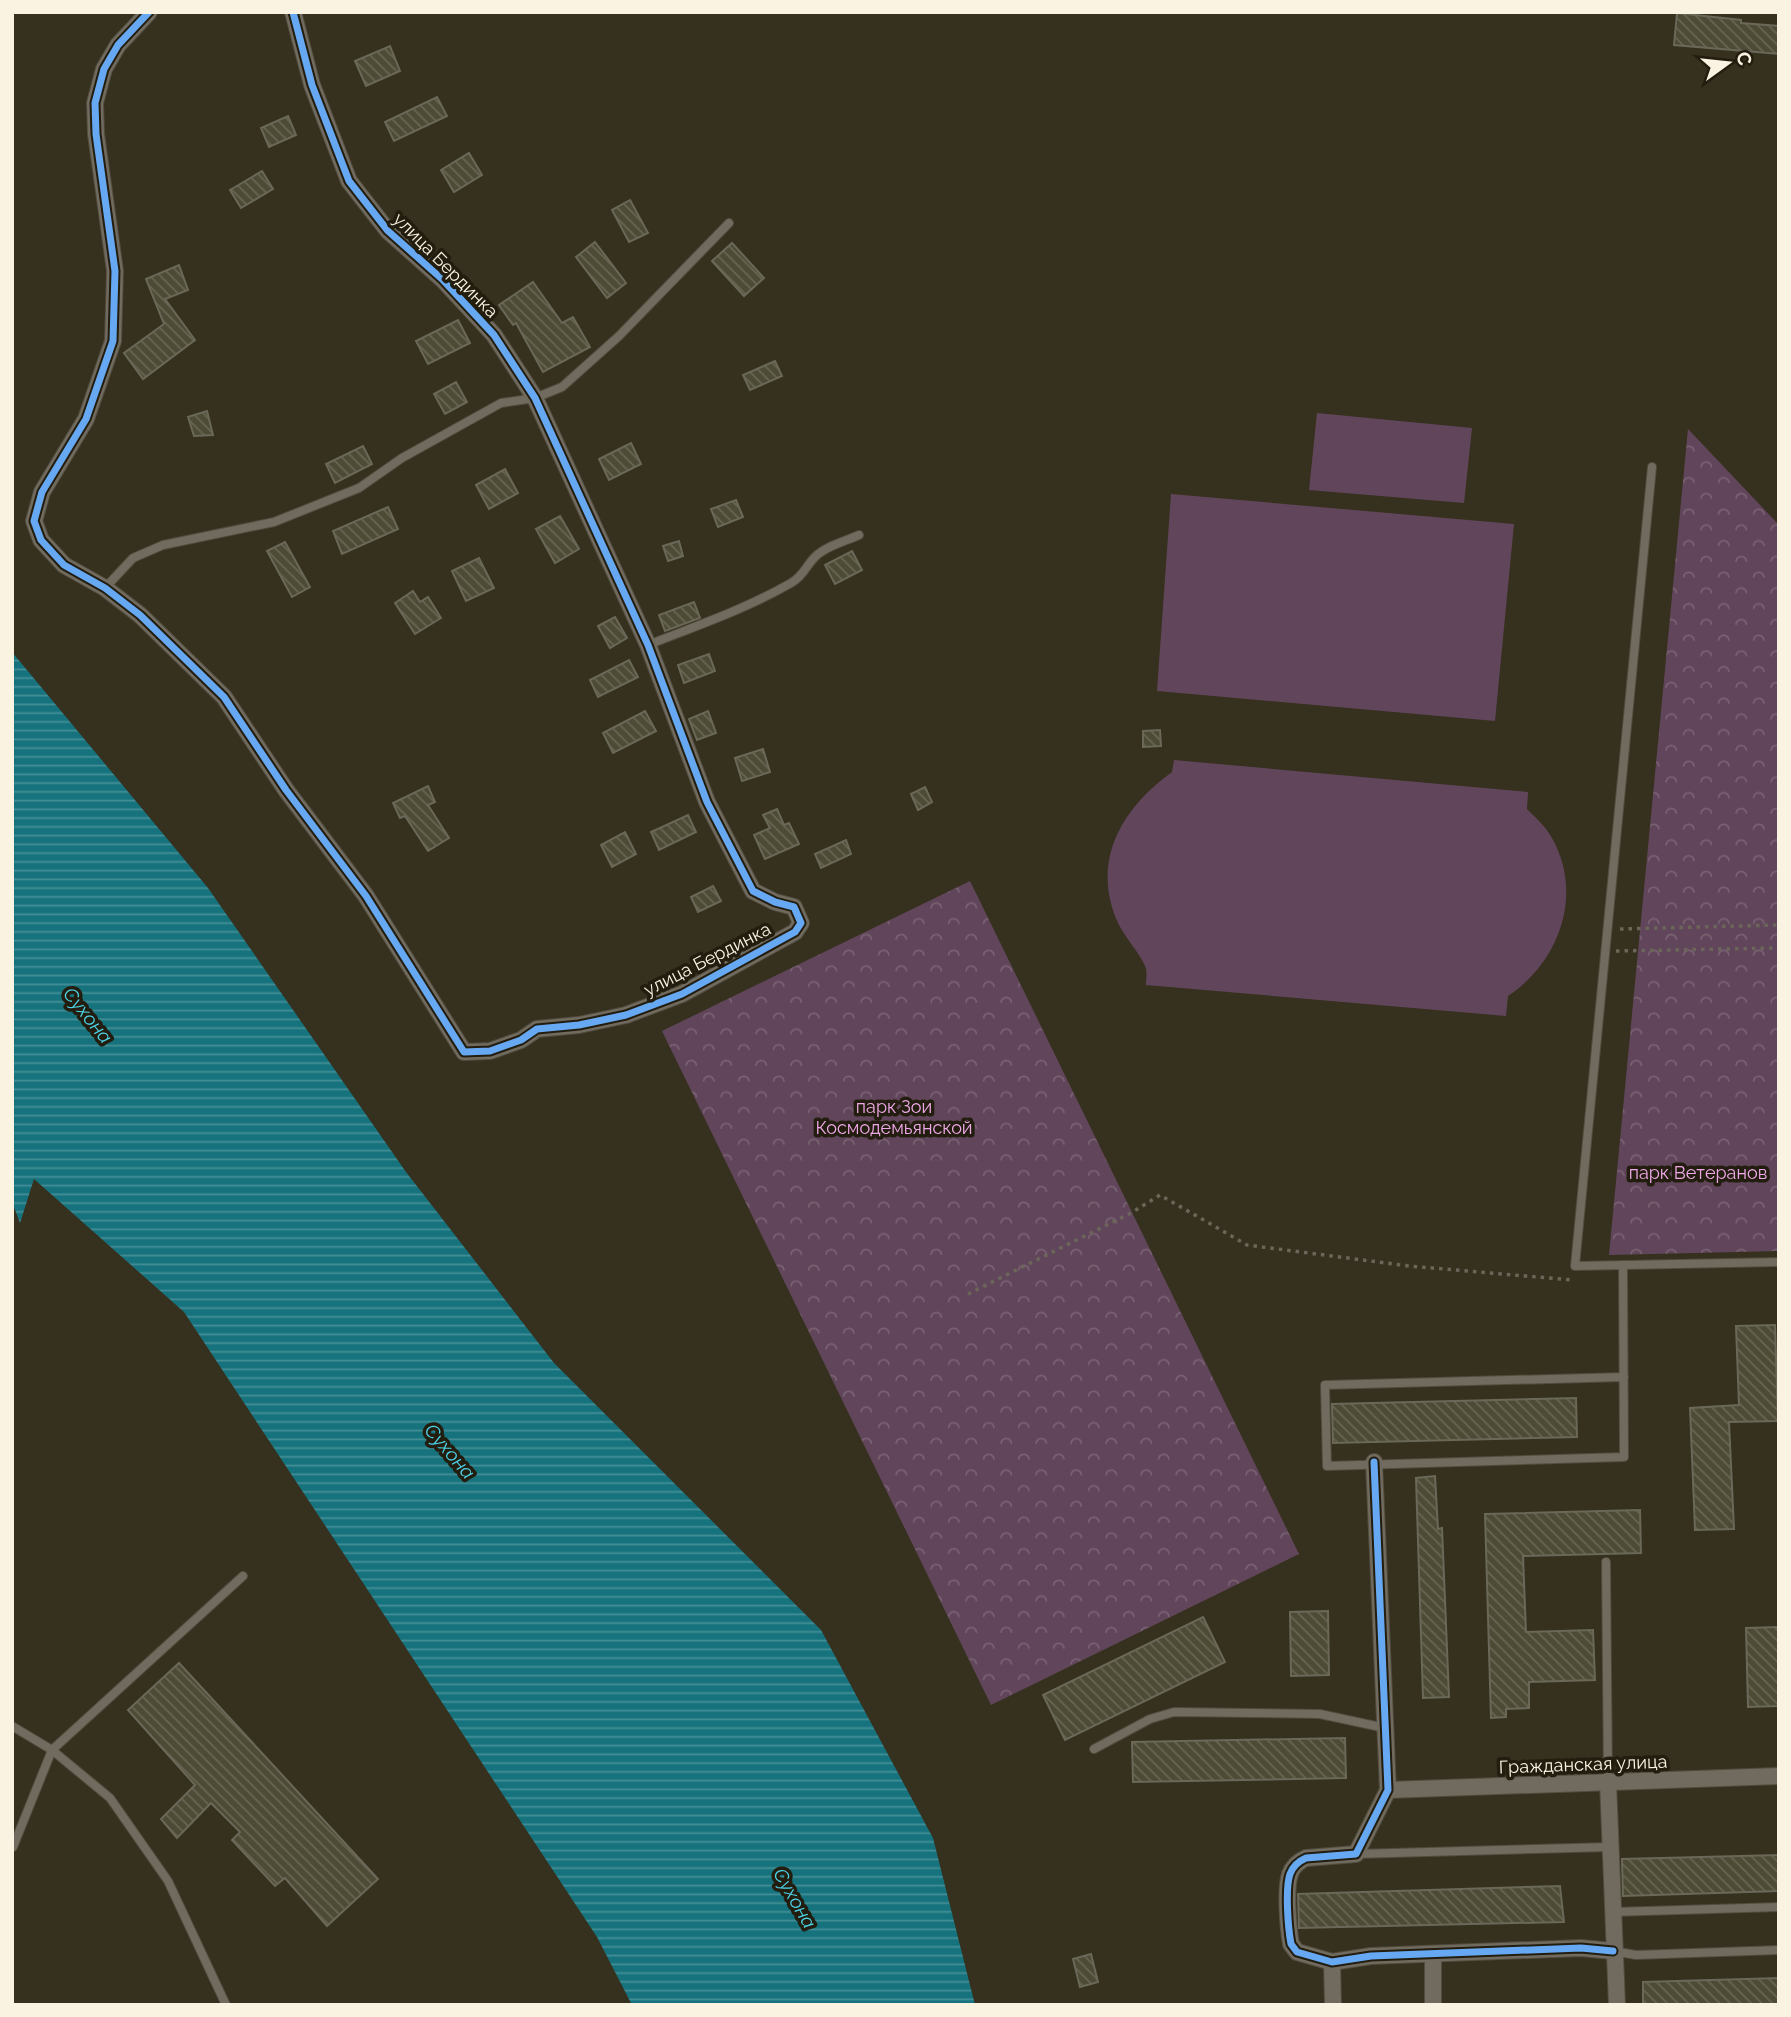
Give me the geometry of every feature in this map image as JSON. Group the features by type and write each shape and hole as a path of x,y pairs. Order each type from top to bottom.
{"street":[{"name":"улица Бердинка","path":"149,12 118,45 104,69 95,103 96,134 115,271 113,341 86,419 42,492 34,521 41,540 64,565 105,589 140,615 224,697 286,790 366,896 464,1052 490,1051 521,1040 537,1029 579,1025 626,1016 682,994 795,932 801,923 794,907 775,902 753,891 707,802 648,645 535,398 494,335 443,280 388,231 349,181 312,85 293,12"},
{"path":"1374,1462 1388,1790 1356,1854 1306,1858 1300,1860 1290,1874 1288,1883 1291,1944 1297,1952 1332,1962 1371,1956 1581,1948 1613,1951"},
{"name":"Гражданская улица","path":"1388,1790 1779,1776"},
{"path":"1608,1782 1617,2005"},
{"path":"1433,1954 1433,2005"},
{"path":"1332,1962 1334,2005"}],"lane":[{"path":"105,589 133,558 163,545 274,522 359,488 402,458 501,403 535,398 562,387 610,345 729,223"},
{"path":"1651,467 1575,1266 1779,1262"},
{"path":"648,645 738,609 792,583 821,552 859,535"},
{"path":"1623,1265 1624,1377 1624,1457 1374,1462 1327,1466 1325,1385 1624,1377"},
{"path":"1606,1562 1608,1782"},
{"path":"13,1847 52,1751 243,1576"},
{"path":"1094,1749 1150,1719 1174,1712 1320,1714 1385,1728"},
{"path":"12,1726 52,1751 110,1798 168,1881 226,2005"},
{"path":"1356,1854 1610,1847"},
{"path":"1612,1912 1779,1907"},
{"path":"1613,1951 1636,1955 1779,1950"}],"path":[{"path":"1609,930 1779,925"},
{"path":"1605,951 1779,948"},
{"path":"968,1294 1131,1213 1160,1195 1247,1245 1409,1266 1572,1280 1575,1266"}],"green space":[{"path":"1317,413 1472,428 1464,503 1309,490"},
{"name":"парк Ветеранов","path":"1688,429 1779,525 1779,1251 1609,1255"},
{"path":"1171,494 1514,524 1495,721 1157,691"},
{"path":"1174,760 1528,792 1527,809 1552,838 1566,882 1566,904 1553,946 1526,982 1508,996 1506,1016 1146,985 1144,965 1118,923 1110,900 1110,857 1126,819 1154,786 1172,772"},
{"name":"парк Зои Космодемьянской","path":"970,881 1299,1554 991,1705 662,1031"}],"water":[{"name":"Сухона","path":"12,652 208,888 406,1172 554,1363 821,1630 933,1838 975,2005 632,2005 597,1937 184,1312 34,1179 20,1223 12,1202"}],"building":[{"path":"1677,13 1779,26 1779,54 1674,45"},
{"path":"390,46 400,71 366,86 355,61"},
{"path":"437,97 447,116 394,141 385,122"},
{"path":"288,116 296,135 269,147 261,128"},
{"path":"469,153 482,175 454,192 441,170"},
{"path":"262,171 273,189 241,208 230,190"},
{"path":"630,200 648,233 629,242 612,210"},
{"path":"595,242 626,283 607,298 576,257"},
{"path":"732,243 764,278 744,296 712,261"},
{"path":"179,265 188,290 165,299 195,340 143,379 124,353 164,324 146,279"},
{"path":"533,282 562,323 573,317 590,347 543,372 516,323 513,325 499,305"},
{"path":"458,320 470,343 428,364 416,341"},
{"path":"775,361 782,376 750,390 743,375"},
{"path":"456,382 467,402 445,414 434,394"},
{"path":"207,411 213,435 194,436 188,417"},
{"path":"631,443 641,464 609,480 599,459"},
{"path":"363,446 372,464 335,483 326,464"},
{"path":"505,469 518,493 489,509 476,485"},
{"path":"736,500 743,517 718,527 711,509"},
{"path":"388,507 398,529 342,554 333,531"},
{"path":"560,516 579,549 555,563 536,529"},
{"path":"679,541 683,556 668,561 663,546"},
{"path":"285,542 310,587 292,597 267,551"},
{"path":"852,551 862,570 835,584 825,565"},
{"path":"479,558 494,588 466,601 452,571"},
{"path":"413,591 420,602 428,597 441,618 415,634 395,603"},
{"path":"694,602 700,618 665,631 659,615"},
{"path":"615,617 627,638 610,648 598,626"},
{"path":"709,654 715,671 684,683 678,665"},
{"path":"629,660 638,677 598,697 590,680"},
{"path":"645,711 656,731 613,753 603,733"},
{"path":"708,711 716,733 697,740 689,719"},
{"path":"1160,730 1161,746 1143,747 1143,731"},
{"path":"763,749 770,772 742,781 735,758"},
{"path":"428,786 435,802 428,805 449,838 428,851 405,816 400,818 393,803"},
{"path":"925,787 932,802 918,810 911,794"},
{"path":"777,809 784,825 789,823 799,844 765,859 754,835 770,828 763,815"},
{"path":"688,815 696,832 659,850 651,832"},
{"path":"625,832 636,854 612,867 601,845"},
{"path":"846,840 851,854 821,868 815,854"},
{"path":"713,886 721,901 698,912 691,897"},
{"path":"1775,1325 1778,1421 1729,1422 1734,1529 1695,1530 1690,1408 1739,1405 1736,1326"},
{"path":"1576,1398 1577,1437 1333,1443 1332,1404"},
{"path":"1435,1476 1438,1529 1442,1528 1449,1697 1423,1698 1416,1478"},
{"path":"1640,1510 1641,1553 1523,1556 1526,1632 1593,1630 1595,1680 1529,1682 1529,1708 1506,1709 1506,1717 1491,1718 1485,1514"},
{"path":"1328,1611 1329,1675 1291,1676 1290,1612"},
{"path":"1203,1617 1225,1662 1065,1740 1043,1695"},
{"path":"1779,1627 1779,1706 1748,1707 1746,1628"},
{"path":"179,1663 378,1879 327,1926 285,1878 275,1886 232,1840 240,1832 211,1803 177,1838 161,1819 195,1785 128,1710"},
{"path":"1345,1738 1346,1778 1133,1782 1132,1742"},
{"path":"1779,1855 1779,1891 1623,1896 1622,1859"},
{"path":"1560,1886 1564,1922 1299,1928 1298,1894"},
{"path":"1091,1954 1098,1982 1080,1987 1073,1959"},
{"path":"1779,1978 1779,2005 1643,2005 1643,1982"}],"cycle path":[{"path":"149,12 118,45 104,69 95,103 96,134 115,271 113,341 86,419 42,492 34,521 41,540 64,565 105,588 140,615 224,697 286,790 366,896 464,1052 490,1051 521,1040 537,1029 579,1025 626,1015 682,994 795,932 801,923 794,907 775,902 753,891 707,802 648,645 535,398 494,335 443,280 388,231 349,181 312,85 293,12"},
{"path":"1374,1462 1388,1790 1356,1854 1306,1858 1293,1869 1288,1880 1287,1898 1291,1944 1297,1952 1332,1962 1371,1956 1581,1948 1613,1951"}]}
